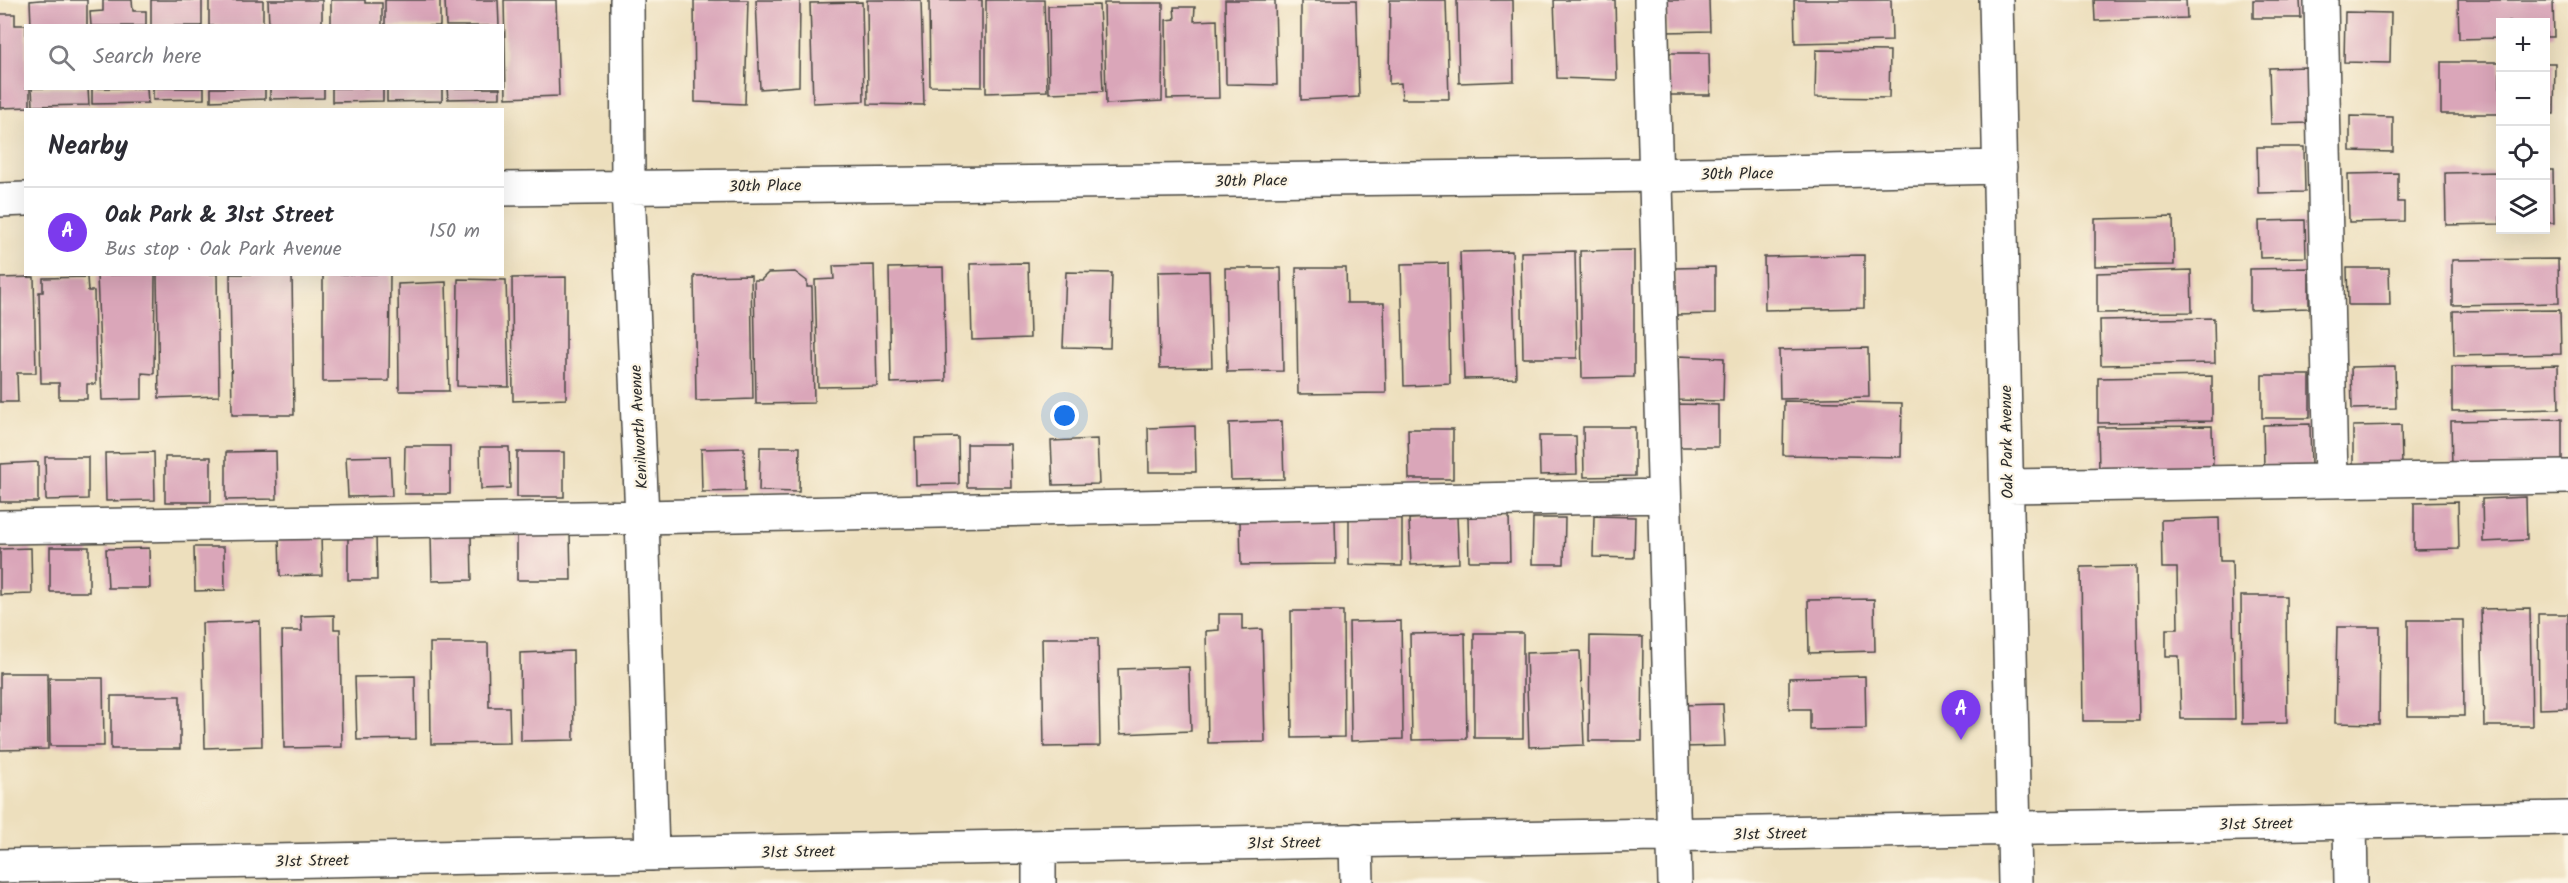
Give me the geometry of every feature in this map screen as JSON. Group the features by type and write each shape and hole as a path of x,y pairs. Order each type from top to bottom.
{"street":[{"name":"Kenilworth Avenue","path":"627,0 628,187 642,517 652,854"},
{"path":"1651,0 1675,883"},
{"name":"Oak Park Avenue","path":"1996,0 2015,883"},
{"path":"2321,0 2331,481"},
{"name":"30th Place","path":"504,189 1655,175 2000,166"},
{"path":"0,200 24,199"},
{"path":"2007,486 2568,477"},
{"path":"0,526 642,517 1664,496"},
{"name":"31st Street","path":"0,866 51,874 652,854 2568,818"},
{"path":"2350,822 2351,883"},
{"path":"1356,840 1357,883"},
{"path":"1039,848 1039,883"}],"building":[{"path":"87,0 87,24 31,24 30,1"},
{"path":"103,0 132,0 133,11 146,11 146,24 91,24 90,12 103,11"},
{"path":"151,0 202,0 202,24 151,24"},
{"path":"209,0 263,0 263,24 209,24"},
{"path":"268,0 322,0 322,24 269,24"},
{"path":"331,0 365,0 365,3 382,3 382,24 331,24"},
{"path":"385,0 440,0 440,24 385,24"},
{"path":"445,0 498,0 499,24 446,24"},
{"path":"504,0 556,0 559,96 506,98"},
{"path":"694,0 748,0 745,104 695,102"},
{"path":"756,0 800,0 799,86 760,89"},
{"path":"867,0 921,0 924,105 868,104"},
{"path":"929,0 982,0 982,87 930,86"},
{"path":"986,0 1044,0 1047,91 986,93"},
{"path":"1225,0 1275,0 1277,85 1226,84"},
{"path":"1301,0 1356,0 1359,97 1301,100"},
{"path":"1390,0 1446,0 1449,99 1402,99 1401,83 1389,84"},
{"path":"1457,0 1513,0 1514,81 1459,83"},
{"path":"1554,0 1615,0 1617,80 1557,78"},
{"path":"1666,0 1709,0 1710,31 1667,32"},
{"path":"1794,0 1891,0 1892,41 1795,43"},
{"path":"2094,0 2186,0 2187,18 2095,21"},
{"path":"2253,0 2300,0 2301,18 2253,18"},
{"path":"2458,0 2553,0 2554,37 2550,37 2550,18 2496,18 2496,38 2459,39"},
{"path":"862,2 864,101 813,103 810,3"},
{"path":"1104,3 1163,3 1162,101 1106,104"},
{"path":"1099,5 1103,91 1049,93 1048,6"},
{"path":"1174,7 1195,7 1194,21 1217,20 1219,98 1167,99 1166,20 1175,19"},
{"path":"2345,12 2391,13 2390,63 2344,62"},
{"path":"0,14 15,14 15,25 24,25 24,90 30,90 30,107 0,108"},
{"path":"1816,50 1890,51 1889,98 1815,97"},
{"path":"1668,53 1709,53 1710,95 1669,95"},
{"path":"2441,62 2496,62 2496,114 2441,114"},
{"path":"2550,63 2555,63 2554,114 2550,114"},
{"path":"2309,67 2311,123 2271,124 2269,68"},
{"path":"32,90 88,90 89,105 33,106"},
{"path":"92,90 147,90 148,103 92,104"},
{"path":"153,90 204,90 204,99 153,100"},
{"path":"211,90 265,90 265,99 211,101"},
{"path":"270,90 324,90 324,98 270,99"},
{"path":"332,90 383,90 383,101 332,102"},
{"path":"387,90 442,90 442,101 387,102"},
{"path":"447,90 500,90 500,98 448,99"},
{"path":"2350,116 2393,117 2393,152 2350,151"},
{"path":"2257,147 2304,147 2305,192 2258,193"},
{"path":"2550,170 2553,170 2554,223 2550,223"},
{"path":"2496,172 2496,224 2446,225 2445,173"},
{"path":"2398,173 2398,202 2404,202 2404,221 2349,222 2348,174"},
{"path":"2173,217 2174,265 2095,266 2095,219"},
{"path":"2305,220 2306,257 2260,258 2259,221"},
{"path":"1634,250 1634,377 1582,378 1580,251"},
{"path":"1512,251 1516,378 1464,379 1460,252"},
{"path":"1575,251 1577,358 1523,358 1521,252"},
{"path":"1864,255 1864,308 1765,310 1764,257"},
{"path":"2558,259 2559,303 2452,305 2452,260"},
{"path":"1028,263 1030,338 972,340 970,264"},
{"path":"1448,263 1450,384 1404,386 1401,264"},
{"path":"874,265 877,386 818,387 815,280 834,279 833,266"},
{"path":"943,267 946,381 891,383 889,268"},
{"path":"1715,267 1715,314 1676,315 1675,268"},
{"path":"1225,268 1281,268 1283,371 1227,372"},
{"path":"1296,268 1346,268 1347,303 1384,303 1386,393 1298,394"},
{"path":"2309,268 2309,308 2250,310 2250,269"},
{"path":"2347,268 2389,268 2390,305 2348,305"},
{"path":"2191,270 2192,312 2097,313 2097,273"},
{"path":"1209,271 1212,367 1160,368 1158,272"},
{"path":"795,272 807,281 807,287 812,287 814,403 756,404 754,280 761,280 768,273"},
{"path":"1066,272 1112,273 1110,348 1063,347"},
{"path":"751,275 753,399 696,401 694,276"},
{"path":"97,276 155,276 154,374 142,373 142,399 102,400"},
{"path":"157,276 217,276 219,396 159,398"},
{"path":"230,276 292,276 294,415 232,415"},
{"path":"323,276 390,276 389,381 323,382"},
{"path":"34,277 36,373 17,373 18,402 0,402 0,278"},
{"path":"87,277 88,291 94,291 96,384 87,384 87,399 59,399 59,383 41,383 39,292 43,292 43,278"},
{"path":"566,277 566,399 513,401 512,278"},
{"path":"458,279 506,280 509,387 457,386"},
{"path":"446,282 449,391 399,391 398,284"},
{"path":"2560,310 2561,354 2454,356 2453,311"},
{"path":"2214,318 2215,363 2101,365 2100,320"},
{"path":"1868,348 1869,397 1780,399 1779,350"},
{"path":"1678,356 1724,358 1723,401 1677,400"},
{"path":"2558,365 2559,409 2452,411 2452,367"},
{"path":"2395,366 2396,408 2352,409 2351,367"},
{"path":"2262,375 2310,375 2310,418 2262,418"},
{"path":"2212,376 2212,421 2098,423 2098,378"},
{"path":"1784,401 1902,403 1901,457 1783,455"},
{"path":"1676,404 1718,405 1718,447 1675,447"},
{"path":"2562,419 2562,467 2452,469 2451,421"},
{"path":"1282,421 1284,479 1231,480 1229,423"},
{"path":"2310,424 2311,467 2264,468 2263,425"},
{"path":"2401,425 2402,467 2353,467 2353,426"},
{"path":"1195,426 1196,472 1149,472 1148,428"},
{"path":"2212,426 2213,470 2099,472 2098,427"},
{"path":"1583,427 1635,427 1635,476 1584,477"},
{"path":"1408,429 1453,429 1453,479 1409,479"},
{"path":"1539,436 1576,436 1577,474 1540,475"},
{"path":"958,437 959,484 916,485 915,438"},
{"path":"1097,439 1099,484 1053,485 1051,441"},
{"path":"967,444 1010,444 1011,487 967,487"},
{"path":"405,446 450,446 450,494 404,494"},
{"path":"480,447 509,447 510,488 481,489"},
{"path":"760,447 800,447 799,492 759,491"},
{"path":"744,448 745,491 702,492 701,449"},
{"path":"276,451 277,499 226,500 226,452"},
{"path":"154,452 155,500 106,501 105,453"},
{"path":"517,452 564,452 564,497 517,497"},
{"path":"390,456 392,496 348,497 346,457"},
{"path":"45,457 88,457 88,499 46,500"},
{"path":"165,457 211,457 211,502 165,502"},
{"path":"38,462 38,502 0,502 0,464"},
{"path":"2526,497 2527,540 2483,542 2482,499"},
{"path":"2458,502 2459,549 2414,550 2414,503"},
{"path":"1468,515 1509,515 1510,561 1469,561"},
{"path":"1594,516 1635,517 1634,558 1593,557"},
{"path":"1349,517 1402,518 1402,566 1349,565"},
{"path":"1457,517 1459,563 1411,565 1409,519"},
{"path":"1533,518 1565,518 1564,564 1532,564"},
{"path":"2219,518 2220,561 2232,561 2235,719 2181,719 2179,656 2166,656 2166,629 2178,629 2177,568 2162,568 2161,520"},
{"path":"1335,519 1336,564 1241,565 1240,521"},
{"path":"517,532 570,532 571,580 517,580"},
{"path":"321,535 322,575 280,576 279,536"},
{"path":"348,535 376,535 377,580 348,580"},
{"path":"431,535 471,535 472,580 432,581"},
{"path":"50,547 89,547 89,592 50,592"},
{"path":"194,547 224,547 225,590 195,591"},
{"path":"31,548 32,594 0,595 0,549"},
{"path":"149,548 150,588 108,588 106,549"},
{"path":"2136,566 2139,721 2083,721 2081,567"},
{"path":"2241,596 2286,596 2287,723 2242,724"},
{"path":"1874,599 1875,651 1809,653 1808,600"},
{"path":"2530,608 2532,726 2484,726 2481,609"},
{"path":"1291,611 1343,611 1344,737 1292,738"},
{"path":"1219,614 1242,614 1242,630 1262,629 1265,742 1208,743 1206,631 1219,630"},
{"path":"2538,614 2568,614 2568,708 2539,709"},
{"path":"334,615 334,629 340,629 342,747 284,748 282,631 302,631 301,616"},
{"path":"2408,620 2463,620 2464,716 2408,716"},
{"path":"260,621 262,746 205,748 202,623"},
{"path":"1401,621 1403,739 1351,741 1349,622"},
{"path":"2337,627 2380,627 2379,724 2335,723"},
{"path":"1465,633 1467,739 1412,740 1410,634"},
{"path":"1474,633 1523,633 1523,738 1474,738"},
{"path":"1590,636 1643,637 1642,741 1589,741"},
{"path":"1042,638 1098,638 1100,746 1044,747"},
{"path":"430,643 488,643 489,707 509,707 510,743 431,744"},
{"path":"573,651 574,740 521,741 520,653"},
{"path":"1580,651 1584,745 1529,747 1526,653"},
{"path":"1189,667 1191,731 1120,734 1118,669"},
{"path":"0,673 47,673 48,749 0,750"},
{"path":"415,676 416,739 357,740 355,677"},
{"path":"1865,676 1866,729 1810,730 1810,709 1789,709 1789,678"},
{"path":"49,678 103,678 104,746 50,746"},
{"path":"111,696 180,696 180,749 111,749"},
{"path":"1723,704 1725,746 1683,747 1681,705"}],"place":[{"name":"Oak Park & 31st Street","path":"1961,740"}]}
